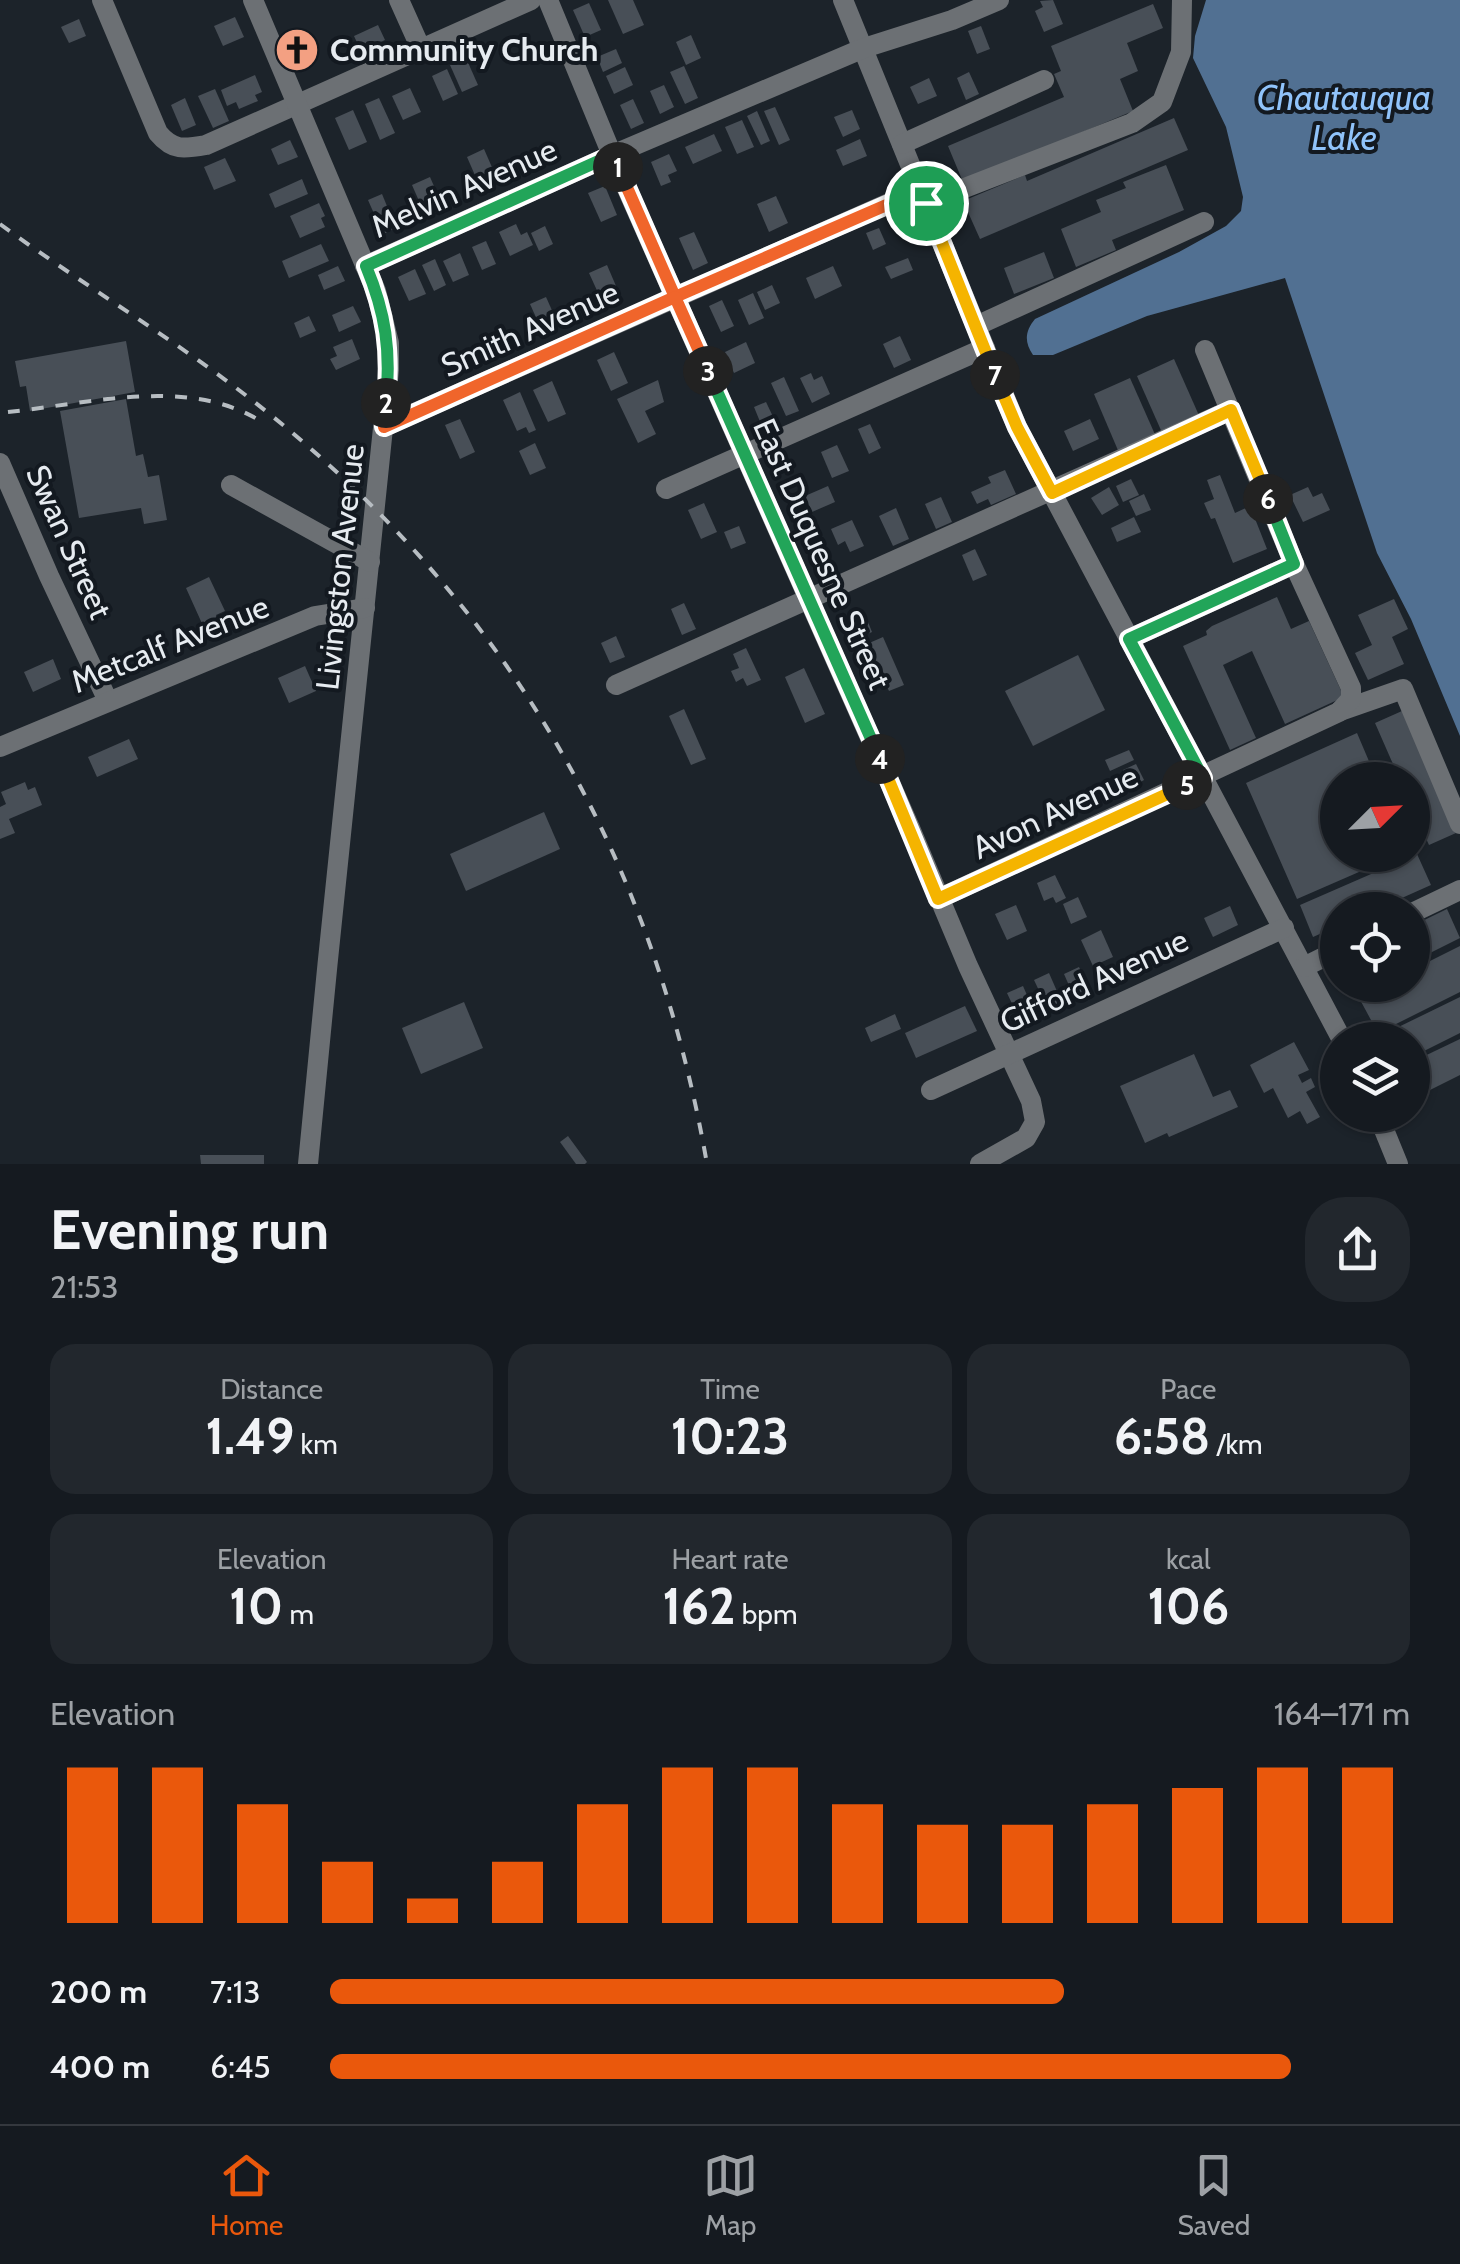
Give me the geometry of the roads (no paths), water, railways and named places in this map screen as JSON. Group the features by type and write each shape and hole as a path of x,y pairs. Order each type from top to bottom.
{"street":[{"path":"102,0 158,133 169,146 184,149 206,145 531,0"},
{"name":"Livingston Avenue","path":"253,0 376,291 389,343 384,427 308,1164"},
{"path":"398,0 421,49"},
{"name":"East Duquesne Street","path":"548,0 612,155 1035,1114 1026,1138 980,1164"},
{"path":"843,0 1017,427 1333,1022"},
{"name":"Melvin Avenue","path":"366,266 612,155 864,48 952,20 998,0"},
{"name":"Smith Avenue","path":"384,427 675,297 924,196 1132,123 1162,102 1182,52 1182,0"},
{"path":"902,144 1044,80"},
{"path":"976,326 1204,222"},
{"path":"666,489 985,348"},
{"path":"1129,639 1294,564 1205,350"},
{"path":"388,381 414,401 431,406"},
{"path":"616,685 1231,410"},
{"name":"Swan Street","path":"0,463 108,700"},
{"path":"231,485 370,562"},
{"name":"Avon Avenue","path":"938,899 1203,778 1347,705 1352,688 1294,564"},
{"name":"Metcalf Avenue","path":"0,747 316,616 366,608"},
{"path":"1338,712 1403,689 1460,824"},
{"path":"1430,905 1460,890"},
{"name":"Gifford Avenue","path":"931,1090 1284,928"},
{"path":"1304,967 1320,959"},
{"path":"1385,1132 1398,1164"}],"water":[{"name":"Chautauqua Lake","path":"1206,0 1460,0 1460,736 1411,619 1377,553 1285,278 1147,316 1053,355 1033,355 1028,346 1028,332 1035,319 1179,252 1226,226 1241,211 1243,197 1226,127 1193,58"}],"railway":[{"path":"0,224 272,416 357,492 434,572 501,658 560,749 609,845 650,946 683,1053 707,1164"},
{"path":"8,412 167,396 229,406 257,419"}],"place":[{"name":"Community Church","path":"297,50"}]}
